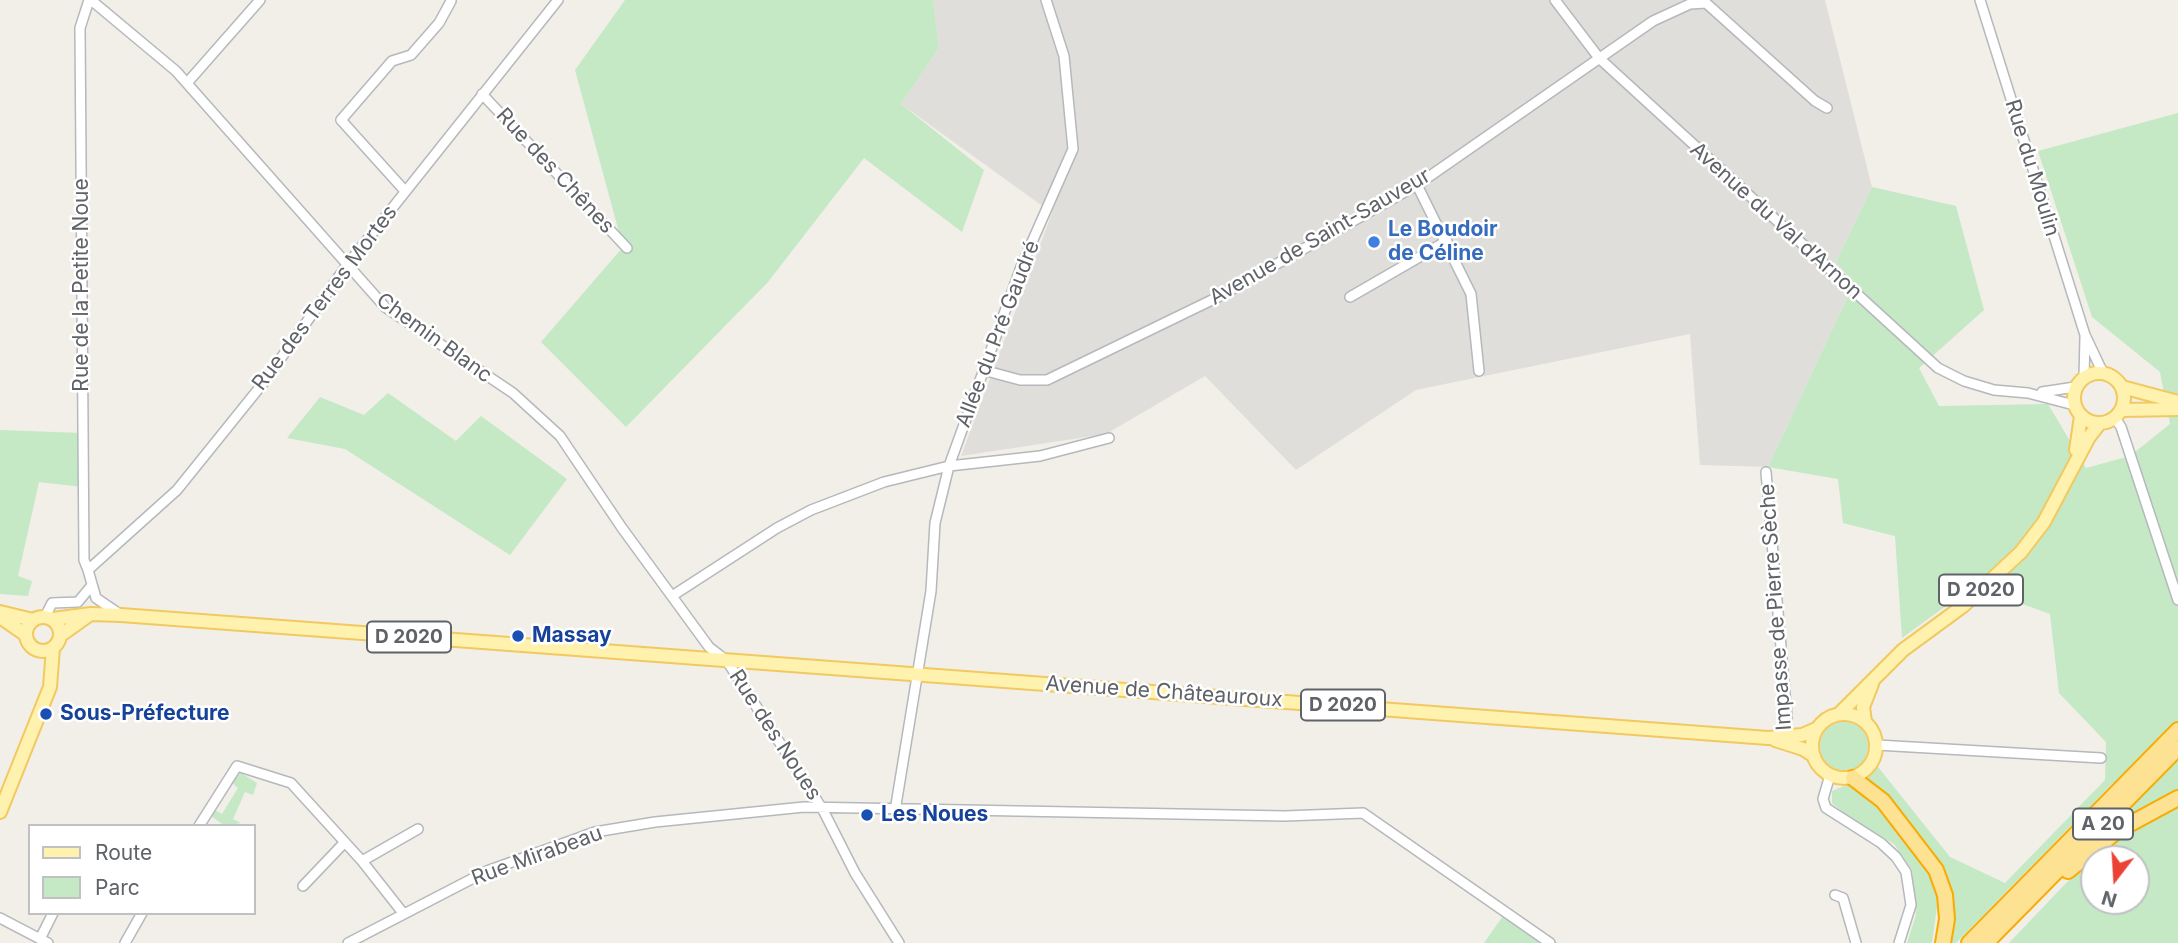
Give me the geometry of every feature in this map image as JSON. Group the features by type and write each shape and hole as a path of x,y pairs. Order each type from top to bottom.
{"highway":[{"name":"A 20","path":"1969,943 2178,730"},
{"name":"A 20","path":"1986,943 2178,747"},
{"path":"1853,778 1883,801 1936,870 1945,895 1947,919 1942,943"},
{"path":"2027,901 2053,884 2117,831 2178,798"}],"main road":[{"path":"2178,402 2122,387 2114,378 2104,373 2080,382 2077,411 2100,424 2118,414 2178,409"},
{"path":"2118,414 2122,387"},
{"name":"D 2020","path":"2064,487 2080,438 2077,411"},
{"name":"D 2020","path":"1839,714 1903,650 1996,577 2044,522 2089,437 2100,424"},
{"path":"0,614 44,619 61,635"},
{"path":"0,614 26,635 30,645 38,650 52,677"},
{"path":"0,812 52,677 53,648 61,635 90,614"},
{"name":"D 2020","path":"44,619 90,614 121,615 727,661"},
{"path":"26,635 44,619"},
{"path":"38,650 53,648"},
{"name":"Avenue de Châteauroux","path":"727,661 1785,739"},
{"name":"D 2020","path":"1866,722 1863,706 1877,675"},
{"path":"1839,714 1853,715 1866,722 1873,731 1877,745 1873,761 1865,771 1853,778 1830,775 1820,769 1814,757 1812,743 1816,730 1826,718 1839,714"},
{"name":"D 2020","path":"1785,739 1816,730"},
{"name":"D 2020","path":"1785,739 1814,757"}],"street":[{"name":"Chemin Blanc","path":"90,0 187,83 386,307 513,393 559,436 709,646 727,661"},
{"name":"Rue de la Petite Noue","path":"88,570 84,560 80,28 90,0"},
{"path":"187,83 260,0"},
{"name":"Rue des Terres Mortes","path":"88,570 177,490 264,382 347,265 558,0"},
{"name":"Allée du Pré Gaudré","path":"895,811 931,591 935,523 949,467 1021,268 1073,149 1064,56 1046,0"},
{"name":"Avenue du Val d’Arnon","path":"1555,0 1599,58 1938,368 1964,382 1993,390 2028,393 2077,411"},
{"name":"Rue du Moulin","path":"1980,0 2085,335 2104,373"},
{"path":"405,191 341,120 392,61 411,55 439,23 451,1"},
{"name":"Avenue de Saint-Sauveur","path":"983,370 1020,380 1047,380 1218,297 1417,185 1653,21 1690,4 1706,4 1815,101 1827,108"},
{"name":"Rue des Chênes","path":"482,94 627,248"},
{"path":"1417,185 1471,294 1479,372"},
{"path":"1350,297 1447,241"},
{"name":"Rue du Moulin","path":"2080,382 2085,335"},
{"name":"Avenue du Val d’Arnon","path":"2028,393 2080,382"},
{"path":"2118,414 2178,600"},
{"path":"672,596 777,528 811,510 884,482 949,467 1040,456 1109,438"},
{"name":"Impasse de Pierre Sèche","path":"1766,472 1787,717 1785,739"},
{"path":"88,570 96,598 90,614"},
{"path":"44,619 52,603 78,602 92,585"},
{"path":"96,598 121,615"},
{"name":"Rue des Noues","path":"727,661 823,810 855,873 899,943"},
{"path":"1877,745 2101,758"},
{"path":"200,824 237,766 291,783 362,861 403,913"},
{"path":"1830,775 1823,799 1826,808 1881,843 1896,857 1906,872 1911,905 1899,943"},
{"name":"Rue Mirabeau","path":"348,943 487,871 595,832 655,822 804,807 823,810 1285,816 1363,813 1550,943"},
{"path":"362,861 418,829"},
{"path":"303,886 345,842"},
{"path":"1835,895 1843,898 1856,943"},
{"path":"0,918 44,941 52,915"},
{"path":"125,943 141,915"}],"shaded area":[{"path":"933,0 1825,0 1872,187 1836,262 1854,283 1768,467 1700,465 1690,334 1416,390 1296,470 1205,376 1106,434 961,456 1052,213 901,104 939,48"}],"green space":[{"path":"625,0 933,0 939,48 901,104 984,170 962,232 864,158 768,282 626,427 541,342 623,247 575,70"},
{"path":"2178,113 2178,793 2114,823 2141,794 2113,783 1956,943 1947,943 1950,889 1864,779 1878,767 1950,857 2005,883 2105,780 2106,742 2059,693 2050,614 1973,586 1902,638 1895,536 1843,523 1838,479 1768,467 1854,283 1836,262 1872,187 1956,206 1984,310 1919,368 1939,406 2048,404 2086,468 2130,456 2170,424 2160,372 2092,317 2038,151"},
{"path":"388,393 456,441 481,416 567,479 510,555 345,449 287,438 320,397 364,415"},
{"path":"0,430 81,433 82,487 39,482 18,576 32,581 28,596 0,594"},
{"path":"1844,722 1861,729 1868,746 1861,763 1844,770 1827,763 1820,746 1827,729"},
{"path":"241,773 257,783 253,795 245,792 233,819 241,823 222,824 211,816 214,809 222,814 238,788 231,782"},
{"path":"1849,784 1879,807 1929,871 1938,899 1932,943 1907,943 1916,915 1912,870 1894,844 1832,803 1832,791"},
{"path":"2178,806 2178,943 2009,943 2080,871 2080,915 2150,915 2150,845 2110,845 2127,831"},
{"path":"1505,913 1558,943 1484,943"}],"place":[{"name":"Le Boudoir de Céline","path":"1374,242"},
{"name":"Massay","path":"518,636"},
{"name":"Sous-Préfecture","path":"46,714"},
{"name":"Les Noues","path":"867,815"}]}
